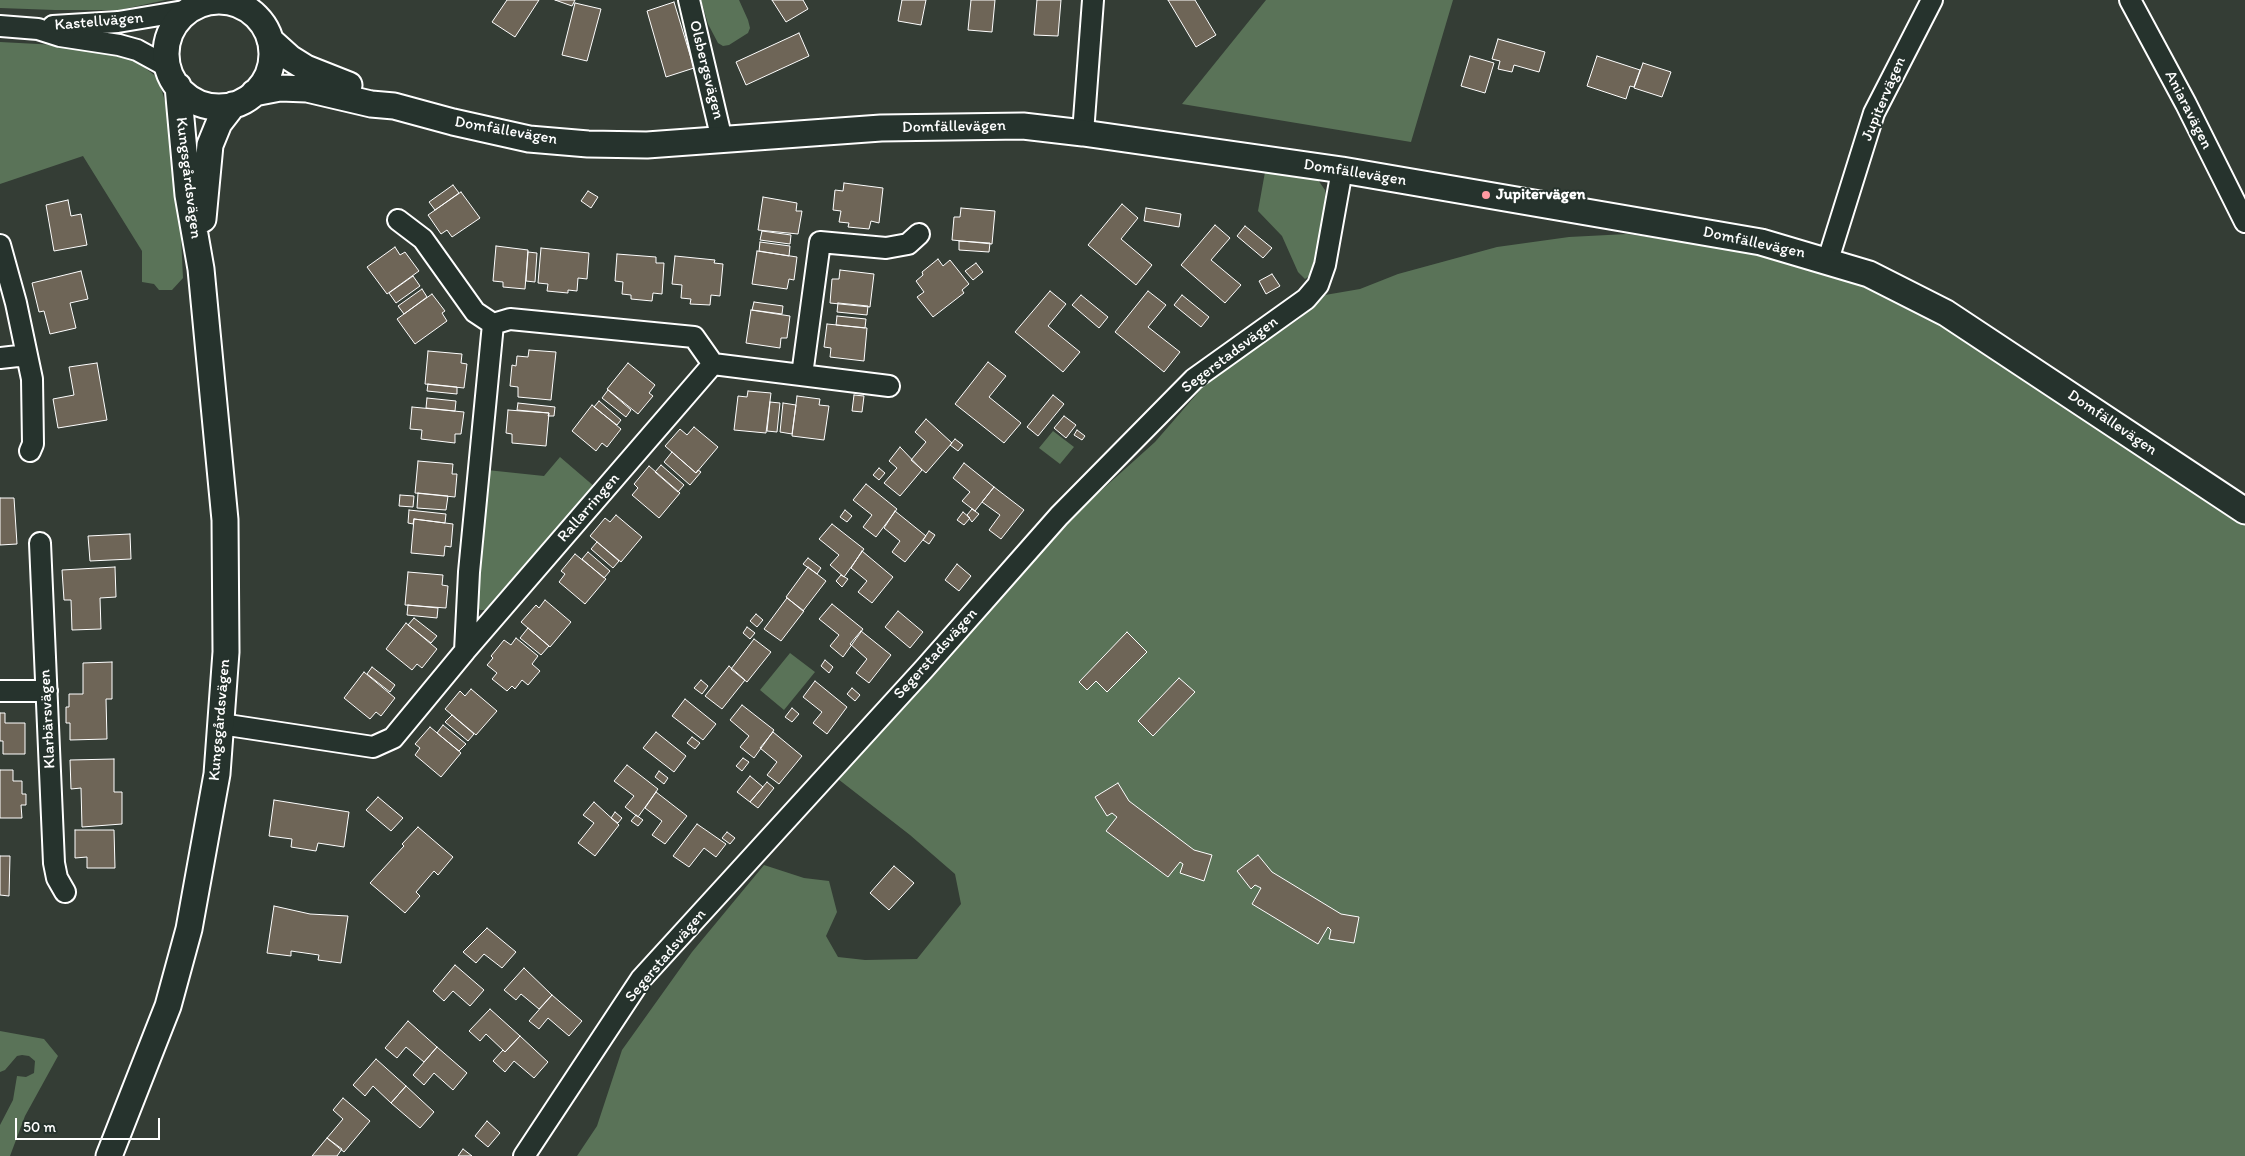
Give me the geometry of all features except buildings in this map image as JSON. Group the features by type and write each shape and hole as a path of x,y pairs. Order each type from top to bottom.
{"street":[{"name":"Olsbergsvägen","path":"689,0 722,140"},
{"path":"1083,133 1093,0"},
{"name":"Jupitervägen","path":"1828,260 1874,113 1926,7 1932,0"},
{"name":"Aniaravägen","path":"2130,0 2186,104 2245,222"},
{"path":"221,1 254,7 270,40 272,60 270,70 254,93 232,105 212,106 202,104 193,99 173,77 167,50 169,39 179,20 199,5 221,1"},
{"name":"Kastellvägen","path":"0,26 38,28 62,24 118,22 199,5"},
{"name":"Kastellvägen","path":"38,28 60,36 137,50 173,77"},
{"name":"Domfällevägen","path":"270,40 290,58 306,68 333,80 373,93 394,106"},
{"name":"Kungsgårdsvägen","path":"109,1156 168,1006 189,929 209,827 217,774 226,652 225,520 201,269 188,196 173,77"},
{"name":"Domfällevägen","path":"254,93 292,88 371,104 394,106 453,122 529,139 588,144 647,145 881,128 1023,126 1342,170 1761,242 1828,260 1869,274 1946,313 2245,511"},
{"name":"Kungsgårdsvägen","path":"201,269 204,196 210,145 219,123 232,105"},
{"name":"Segerstadsvägen","path":"524,1156 642,979 924,669 1058,516 1194,379 1306,299 1318,285 1325,265 1342,170"},
{"path":"398,220 424,239 475,312 493,324"},
{"path":"802,375 820,242 886,248 908,244 919,234"},
{"path":"0,245 16,303 32,379 34,444 30,451"},
{"path":"493,324 510,318 694,337 713,364 889,386"},
{"path":"465,651 470,563 493,324"},
{"path":"0,358 27,355"},
{"name":"Rallarringen","path":"221,724 373,747 393,738 465,651 713,364"},
{"name":"Klarbärsvägen","path":"40,544 54,863 58,878 65,892"},
{"path":"0,691 47,691"}],"green space":[{"path":"0,0 166,0 119,10 55,10 0,8"},
{"path":"701,0 739,0 748,20 750,28 748,33 729,45 723,46 718,43 708,24"},
{"path":"1266,0 1453,0 1411,142 1182,104"},
{"path":"0,42 95,47 131,57 158,78 167,108 177,155 183,278 172,290 159,290 154,284 142,282 142,251 83,156 0,184"},
{"path":"1265,172 1318,180 1325,190 1327,203 1315,262 1311,275 1305,279 1298,272 1282,236 1258,211"},
{"path":"1627,234 1746,251 1807,267 1864,287 1920,312 1973,342 2245,523 2245,1156 577,1156 597,1126 622,1050 692,952 764,865 804,878 829,881 837,912 826,936 838,957 865,960 917,959 961,904 955,874 910,835 838,779 1075,514 1155,442 1208,381 1299,319 1325,295 1360,289 1398,274 1497,247 1569,237"},
{"path":"1053,431 1074,447 1060,464 1039,448"},
{"path":"560,457 595,487 487,610 480,610 476,604 487,470 544,476"},
{"path":"790,653 815,672 784,710 760,690"},
{"path":"0,1031 44,1039 58,1056 25,1116 10,1156 0,1156 0,1125 13,1100 17,1076 26,1077 34,1073 35,1061 29,1056 17,1056 5,1070 0,1072"}],"place":[{"name":"Jupitervägen","path":"1486,195"}]}
